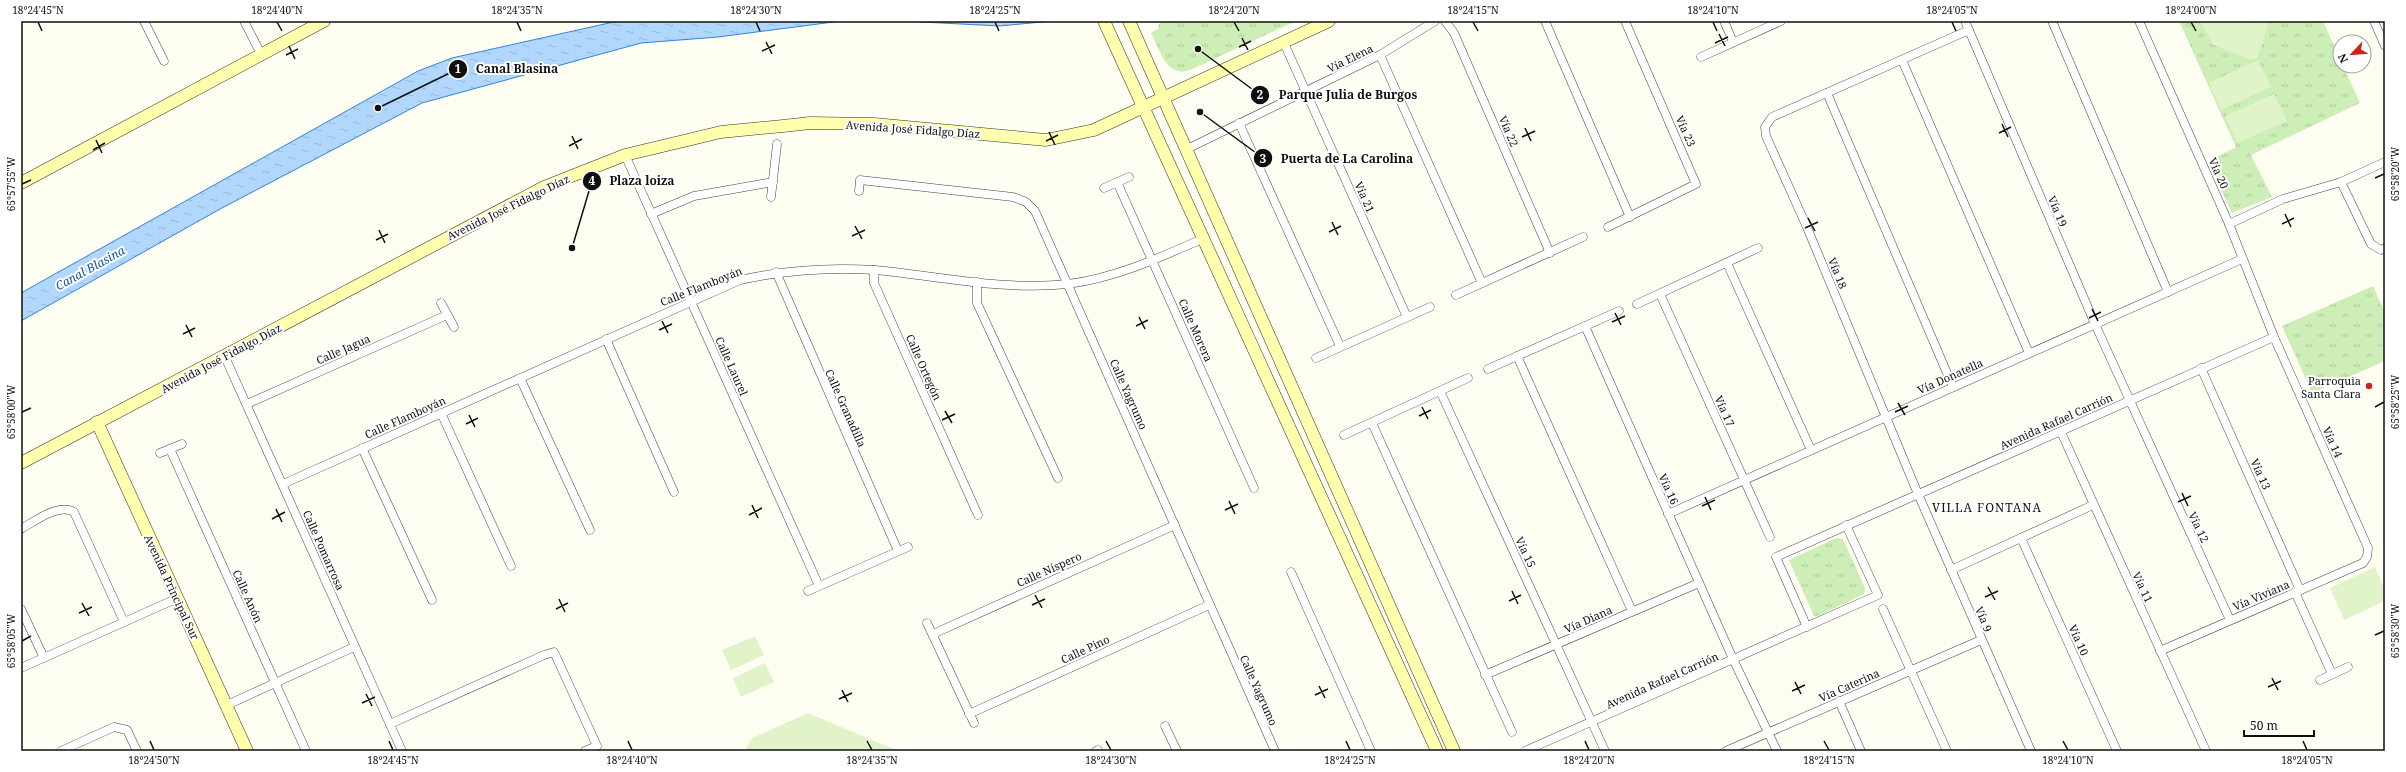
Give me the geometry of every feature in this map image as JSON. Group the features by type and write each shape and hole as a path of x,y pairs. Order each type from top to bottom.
{"street":[{"path":"144,21 164,61"},
{"path":"244,21 261,54"},
{"path":"21,183 324,21"},
{"path":"1104,21 1436,751"},
{"path":"1129,21 1165,99 1185,150 1454,751"},
{"name":"Avenida José Fidalgo Díaz","path":"21,463 97,422 225,357 552,183 625,155 721,132 810,123 874,124 1046,140 1094,130 1165,99 1329,21"},
{"name":"Vía Elena","path":"1185,150 1380,55 1436,21"},
{"name":"Vía 22","path":"1445,21 1454,33 1550,253"},
{"path":"1544,21 1630,217"},
{"name":"Vía 23","path":"1608,227 1696,184 1625,21"},
{"path":"1724,21 1733,42"},
{"path":"1701,56 1781,21"},
{"name":"Vía 19","path":"1965,21 2129,400"},
{"path":"2052,21 2168,292"},
{"name":"Vía 20","path":"2139,21 2229,224 2274,337"},
{"path":"2374,21 2385,46"},
{"path":"1969,30 1902,60 2029,353"},
{"name":"Vía 21","path":"1284,43 1407,317"},
{"path":"1380,55 1482,283"},
{"name":"Vía 18","path":"1902,60 1772,118 1765,127 1766,136 1806,225 1918,494"},
{"path":"1827,93 1953,387"},
{"path":"1239,123 1340,346"},
{"path":"771,196 777,144"},
{"name":"Calle Laurel","path":"625,155 819,586"},
{"path":"2229,224 2284,199 2342,182 2385,162"},
{"path":"1104,188 1129,177"},
{"name":"Calle Yagrumo","path":"858,190 860,180 1013,197 1026,202 1035,211 1275,751"},
{"path":"651,214 694,196 773,182"},
{"name":"Calle Morera","path":"1117,182 1254,488"},
{"path":"2342,182 2371,244 2381,250 2385,248"},
{"path":"1456,295 1583,238"},
{"name":"Calle Flamboyán","path":"283,484 740,280 776,272 813,268 874,270 1022,286 1068,284 1103,276 1153,261 1202,239"},
{"path":"1637,304 1758,248"},
{"name":"Vía Donatella","path":"1668,514 1885,416 2242,259"},
{"path":"1727,263 1811,450"},
{"name":"Calle Ortegón","path":"874,270 874,283 978,515"},
{"name":"Calle Granadilla","path":"776,272 898,551"},
{"path":"977,282 977,303 1058,478"},
{"name":"Vía 17","path":"1660,294 1770,537"},
{"path":"441,303 454,327"},
{"path":"1316,358 1430,307"},
{"path":"1488,369 1619,311"},
{"name":"Calle Jagua","path":"247,404 447,315"},
{"name":"Vía 16","path":"1585,326 1733,660 1777,751"},
{"name":"Avenida Rafael Carrión","path":"1807,627 1776,557 2274,337"},
{"name":"Vía 14","path":"2274,337 2368,548 2368,556"},
{"path":"606,339 674,492"},
{"path":"1518,356 1632,611"},
{"name":"Calle Pomarrosa","path":"225,357 402,751"},
{"name":"Vía 13","path":"2202,368 2332,674"},
{"path":"520,378 590,530"},
{"path":"1344,435 1468,378"},
{"name":"Vía 15","path":"1440,391 1606,751"},
{"name":"Vía 12","path":"2129,400 2230,620"},
{"path":"441,413 511,566"},
{"name":"Avenida Principal Sur","path":"97,422 247,751"},
{"path":"1372,422 1512,732"},
{"name":"Vía 11","path":"2061,432 2206,751"},
{"path":"160,453 182,444"},
{"path":"362,448 432,600"},
{"name":"Calle Anón","path":"170,449 306,751"},
{"name":"Vía 9","path":"1918,494 2031,751"},
{"path":"1951,570 2093,505"},
{"path":"21,529 60,509 69,509 74,512 124,622"},
{"name":"Calle Níspero","path":"932,634 1174,525"},
{"name":"Avenida Rafael Carrión","path":"1525,751 1593,723 1878,595 1846,525"},
{"name":"Vía 10","path":"2021,538 2117,751"},
{"path":"808,591 908,547"},
{"name":"Vía Viviana","path":"2160,651 2363,563 2368,556"},
{"path":"1292,572 1371,751"},
{"name":"Vía Diana","path":"1486,675 1699,583"},
{"path":"21,668 178,598"},
{"name":"Calle Pino","path":"969,714 1209,605"},
{"path":"21,609 44,658"},
{"path":"1883,609 1947,751"},
{"path":"927,623 974,723"},
{"name":"Vía Caterina","path":"1726,751 1981,640"},
{"path":"227,705 276,684 354,647"},
{"path":"390,724 544,655 554,652 596,746 584,751"},
{"path":"2320,680 2348,667"},
{"path":"1839,701 1861,751"},
{"path":"1165,726 1177,751"},
{"path":"61,751 114,728 127,730 137,751"}],"green space":[{"path":"1160,21 1296,21 1190,70 1182,72 1175,70 1165,60 1151,33 1158,29"},
{"path":"2179,21 2323,21 2332,41 2332,74 2347,74 2360,103 2251,155 2272,197 2232,213 2208,162 2236,147"},
{"path":"2201,21 2269,21 2258,57 2251,60 2212,44"},
{"path":"2258,60 2271,87 2221,110 2209,83"},
{"path":"2274,94 2287,121 2237,143 2225,116"},
{"path":"2373,286 2385,313 2385,361 2312,393 2282,326"},
{"path":"1836,538 1843,539 1865,588 1864,594 1818,616 1814,616 1789,560"},
{"path":"2375,567 2385,589 2385,601 2344,620 2330,588"},
{"path":"755,636 764,655 731,670 722,650"},
{"path":"765,663 774,682 741,697 733,678"},
{"path":"808,713 898,751 745,751 752,738"}],"water":[{"path":"618,21 841,21 718,37 641,43 422,103 220,209 21,321 21,293 418,71 452,58"},
{"path":"902,21 1052,21 1000,26"}],"place":[{"name":"Parque Julia de Burgos","path":"1198,49"},
{"name":"Canal Blasina","path":"378,108"},
{"name":"Puerta de La Carolina","path":"1200,112"},
{"name":"Plaza loiza","path":"572,248"},
{"name":"Parroquia Santa Clara","path":"2369,386"}],"district":[{"name":"VILLA FONTANA","path":"1987,507"}]}
